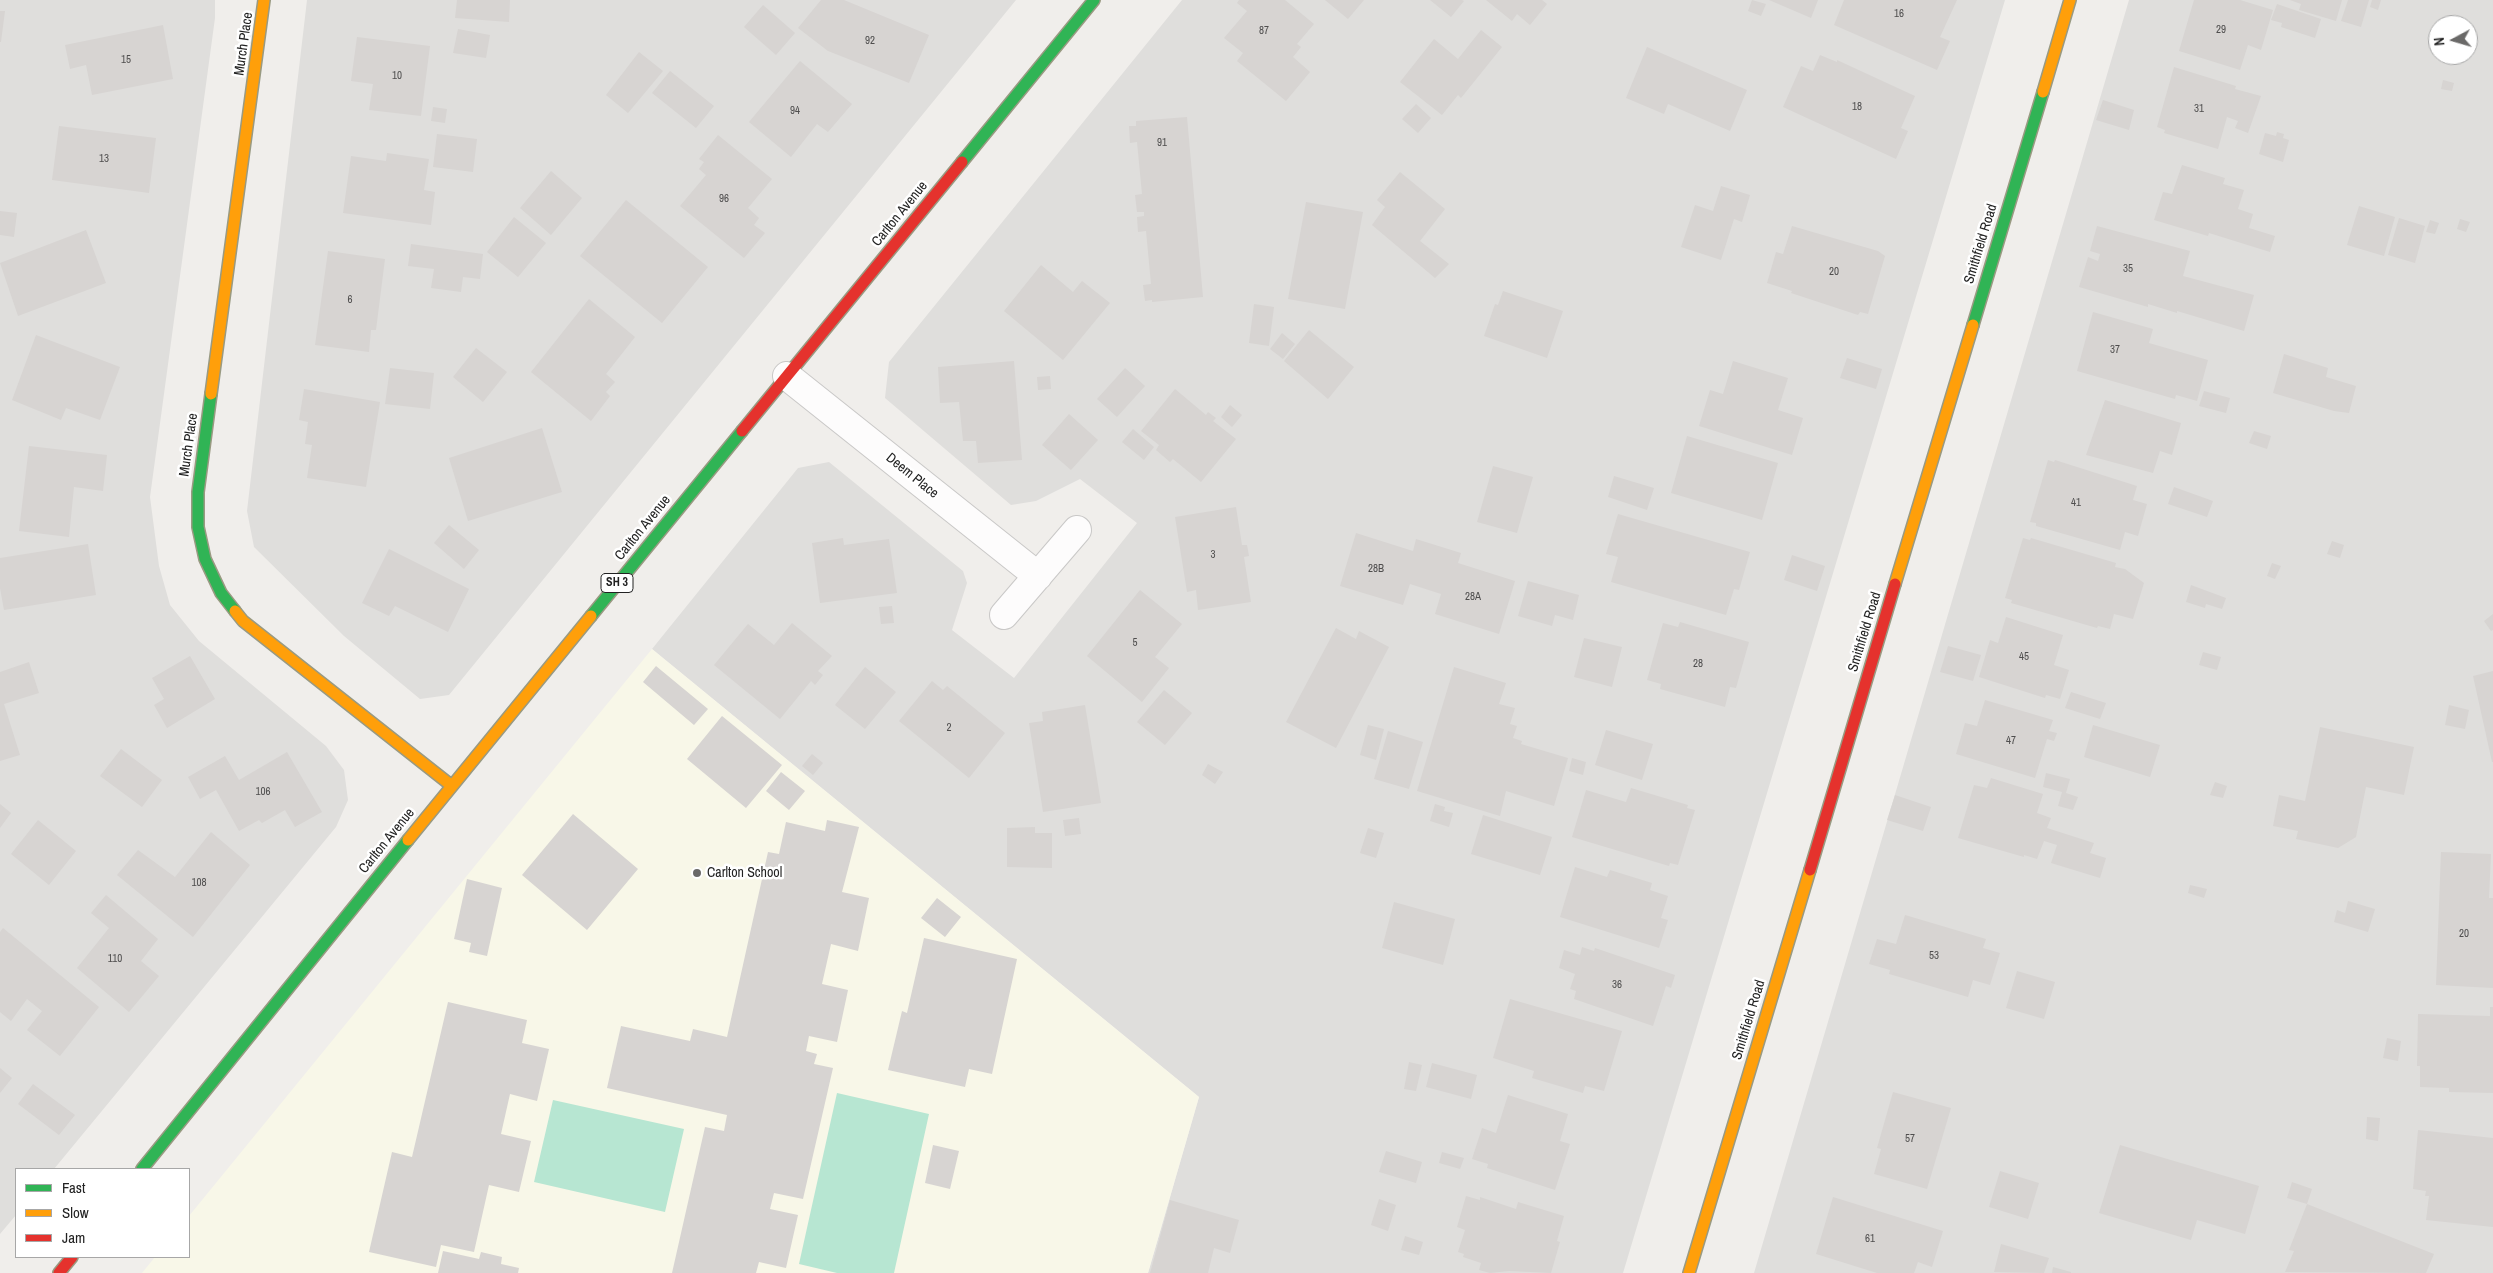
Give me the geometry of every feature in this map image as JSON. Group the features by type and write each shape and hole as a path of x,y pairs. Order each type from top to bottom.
{"main road":[{"name":"Murch Place","path":"264,0 198,492 198,527 205,559 221,593 243,621 452,786"},
{"name":"Carlton Avenue","path":"143,1168 1094,0"},
{"name":"Smithfield Road","path":"1689,1273 2070,0"},
{"path":"59,1273 71,1258"}],"street":[{"name":"Deem Place","path":"787,376 1038,576"},
{"path":"1004,615 1077,530"}],"shaded area":[{"path":"0,0 215,0 215,18 150,497 159,566 170,605 199,641 326,746 344,770 348,800 336,827 55,1168 15,1168 15,1216 0,1234"},
{"path":"307,0 1016,0 449,695 420,699 344,636 254,547 247,511"},
{"path":"1182,0 2005,0 1623,1273 1148,1273 1199,1097 652,649 798,468 829,462 963,571 967,583 952,630 1014,678 1137,523 1080,479 1036,501 1011,505 885,398 889,362"},
{"path":"2129,0 2493,0 2493,1273 1754,1273"},
{"name":"Carlton School","path":"652,649 1199,1097 1148,1273 142,1273 154,1258 190,1258 190,1215"}],"green space":[{"path":"837,1093 929,1114 894,1273 837,1273 799,1264"},
{"path":"553,1100 684,1129 665,1212 534,1182"}],"building":[{"path":"457,0 510,0 509,22 455,18"},
{"path":"821,0 844,0 929,35 909,83 828,51 798,28"},
{"path":"1239,0 1285,0 1314,24 1297,44 1301,47 1293,57 1310,72 1286,101 1237,61 1243,53 1224,38 1247,11 1237,3"},
{"path":"1325,0 1364,0 1348,19"},
{"path":"1430,0 1462,0 1464,1 1451,17"},
{"path":"1486,0 1542,0 1547,4 1530,25 1517,14 1512,21"},
{"path":"1752,0 1766,4 1761,16 1748,11"},
{"path":"1769,0 1818,0 1811,18"},
{"path":"1844,0 1957,0 1940,37 1950,41 1937,70 1834,25"},
{"path":"2194,0 2240,0 2273,10 2261,50 2248,45 2240,70 2179,51"},
{"path":"2290,0 2342,0 2336,21 2299,10 2301,4"},
{"path":"2348,0 2369,0 2361,27 2341,21"},
{"path":"2372,0 2381,0 2378,10 2370,7"},
{"path":"2277,4 2321,19 2315,38 2281,27 2282,23 2271,20"},
{"path":"763,5 795,33 776,55 744,27"},
{"path":"0,11 5,11 1,42 0,42"},
{"path":"163,25 173,79 92,95 86,65 70,69 65,45"},
{"path":"458,29 490,35 486,58 453,53"},
{"path":"1481,30 1502,47 1461,98 1458,95 1442,115 1400,82 1434,39 1458,59"},
{"path":"357,37 430,46 421,116 369,110 373,84 351,81"},
{"path":"1647,47 1747,90 1730,131 1668,104 1664,114 1626,98"},
{"path":"639,52 663,71 628,113 606,95"},
{"path":"1820,55 1837,62 1837,60 1915,96 1901,128 1908,131 1896,159 1783,107 1801,66 1813,71"},
{"path":"800,61 852,104 828,132 817,124 791,157 749,122"},
{"path":"2174,67 2236,86 2235,89 2261,96 2248,133 2235,128 2238,121 2227,117 2218,149 2164,133 2165,130 2157,127"},
{"path":"670,71 714,106 696,128 652,93"},
{"path":"2443,80 2454,83 2452,91 2441,89"},
{"path":"2103,100 2134,110 2129,130 2096,120"},
{"path":"1416,104 1431,118 1418,133 1402,119"},
{"path":"433,107 447,109 445,123 431,121"},
{"path":"1187,117 1203,297 1145,301 1143,285 1151,284 1146,231 1138,232 1137,217 1144,216 1144,212 1137,212 1135,195 1142,194 1137,142 1130,143 1129,126 1136,126 1136,121"},
{"path":"59,126 156,138 149,193 52,180"},
{"path":"2277,132 2284,134 2283,138 2289,140 2283,162 2259,154 2265,133 2276,136"},
{"path":"437,134 477,139 473,172 433,167"},
{"path":"718,135 772,179 748,208 759,218 754,225 765,233 744,258 680,206 706,175 699,169 704,162 699,159"},
{"path":"387,153 429,159 424,190 435,192 431,225 343,213 351,156 386,161"},
{"path":"2182,165 2225,178 2223,184 2244,190 2238,209 2253,214 2249,228 2275,236 2270,252 2209,233 2208,236 2154,220 2163,192 2172,194"},
{"path":"551,171 582,198 551,235 520,208"},
{"path":"1400,172 1445,209 1420,241 1449,264 1435,278 1372,225 1385,207 1377,200"},
{"path":"1721,186 1750,195 1742,222 1734,219 1721,260 1681,247 1695,205 1713,211"},
{"path":"626,200 708,267 662,323 580,256"},
{"path":"1306,202 1363,212 1345,309 1288,299"},
{"path":"2359,206 2395,217 2384,256 2347,245"},
{"path":"0,211 17,213 14,237 0,235"},
{"path":"514,217 546,243 518,277 487,252"},
{"path":"2399,218 2425,226 2415,263 2388,255"},
{"path":"2460,219 2470,222 2466,232 2457,229"},
{"path":"2430,220 2439,223 2435,234 2426,232"},
{"path":"1792,226 1878,251 1885,256 1868,314 1860,312 1858,315 1767,283 1776,252 1783,254"},
{"path":"2097,226 2190,251 2183,276 2254,295 2244,331 2177,311 2177,313 2148,304 2148,307 2079,287 2088,257 2098,261 2100,254 2090,251"},
{"path":"86,230 106,283 18,316 0,263"},
{"path":"411,244 483,254 480,279 463,277 461,292 431,288 434,269 408,266"},
{"path":"328,251 385,259 376,330 371,330 369,352 315,345"},
{"path":"1041,265 1073,292 1082,281 1110,303 1063,360 1004,311"},
{"path":"1503,291 1563,311 1547,358 1484,336 1495,304 1498,305"},
{"path":"589,299 635,337 606,374 615,382 606,392 610,396 591,421 531,372"},
{"path":"1254,304 1274,307 1269,346 1249,343"},
{"path":"2093,312 2153,329 2149,343 2208,360 2197,401 2176,395 2175,399 2077,371"},
{"path":"1309,330 1354,367 1328,399 1284,361"},
{"path":"1282,333 1295,344 1283,359 1270,349"},
{"path":"36,335 120,367 100,420 66,408 61,420 12,400"},
{"path":"476,348 507,372 483,402 453,377"},
{"path":"2284,354 2328,368 2326,377 2356,386 2349,413 2334,411 2273,393"},
{"path":"1847,358 1882,369 1876,389 1840,378"},
{"path":"1014,361 1022,460 978,463 976,441 963,441 959,402 940,403 938,367"},
{"path":"1733,361 1788,378 1778,410 1803,418 1792,455 1699,426 1710,390 1723,394"},
{"path":"390,368 434,373 430,409 385,404"},
{"path":"1125,368 1145,386 1117,417 1097,399"},
{"path":"1050,376 1051,389 1038,390 1037,377"},
{"path":"304,389 380,402 366,487 307,478 312,445 305,444 308,422 299,420"},
{"path":"1175,389 1206,415 1208,412 1216,418 1213,421 1236,439 1201,482 1173,459 1170,462 1156,450 1159,445 1141,431"},
{"path":"2204,391 2230,398 2226,413 2199,406"},
{"path":"2105,400 2181,423 2172,455 2160,451 2153,473 2086,455"},
{"path":"1230,405 1242,415 1232,427 1221,417"},
{"path":"1069,414 1098,440 1071,470 1042,445"},
{"path":"542,428 562,492 468,521 449,458"},
{"path":"1133,429 1154,447 1144,460 1122,442"},
{"path":"2254,431 2271,436 2267,449 2249,443"},
{"path":"1687,436 1778,463 1762,520 1671,493"},
{"path":"29,446 107,455 103,491 74,487 69,537 19,531"},
{"path":"2048,460 2054,462 2055,460 2137,486 2133,500 2147,504 2138,536 2125,532 2120,550 2036,526 2036,523 2030,522"},
{"path":"1493,466 1533,477 1517,533 1477,522"},
{"path":"1614,476 1654,488 1647,510 1608,497"},
{"path":"2174,487 2213,501 2207,517 2168,504"},
{"path":"1236,507 1242,545 1247,545 1249,556 1244,557 1251,602 1198,610 1196,590 1187,592 1175,517"},
{"path":"1618,514 1750,552 1739,590 1734,589 1726,615 1611,582 1618,557 1606,554"},
{"path":"449,525 479,550 464,569 434,543"},
{"path":"1356,533 1413,551 1416,539 1461,553 1458,563 1515,581 1499,634 1435,614 1441,594 1410,584 1403,605 1340,586"},
{"path":"843,538 844,545 889,539 897,593 820,603 812,543"},
{"path":"2023,538 2030,540 2031,538 2116,563 2115,567 2125,569 2144,583 2133,619 2114,614 2110,629 2098,626 2097,628 2011,603 2012,600 2005,598"},
{"path":"2332,541 2344,545 2340,558 2327,554"},
{"path":"88,544 96,595 4,610 0,588 0,558"},
{"path":"389,549 469,589 448,632 395,606 389,616 362,603"},
{"path":"1792,555 1825,566 1817,591 1784,580"},
{"path":"2272,563 2281,566 2275,579 2267,576"},
{"path":"1528,581 1579,595 1573,620 1555,615 1552,626 1518,616"},
{"path":"2191,585 2226,598 2222,609 2206,604 2205,608 2186,602"},
{"path":"1140,590 1182,624 1155,657 1169,668 1142,702 1087,656"},
{"path":"892,606 894,623 881,624 879,607"},
{"path":"2493,614 2493,630 2491,631 2484,621"},
{"path":"2006,617 2063,635 2054,665 2069,670 2060,699 2046,695 2045,698 1979,677 1990,640 1998,643"},
{"path":"1680,622 1749,642 1736,688 1730,687 1725,707 1660,689 1661,684 1647,680 1663,623 1678,627"},
{"path":"792,623 832,656 818,671 823,675 815,685 811,681 780,719 714,665 748,624 774,645"},
{"path":"1336,628 1356,639 1359,631 1389,647 1336,748 1286,722"},
{"path":"1584,638 1622,647 1612,687 1574,677"},
{"path":"1948,646 1981,655 1973,681 1940,672"},
{"path":"2203,652 2221,657 2217,670 2199,665"},
{"path":"190,656 215,699 167,728 154,705 164,699 152,678"},
{"path":"29,662 39,693 4,704 20,755 0,761 0,672"},
{"path":"656,666 708,709 694,725 643,682"},
{"path":"865,667 896,692 865,729 835,705"},
{"path":"1454,667 1506,683 1499,704 1515,708 1510,724 1517,726 1513,738 1522,741 1521,744 1568,758 1554,806 1506,791 1500,816 1417,791"},
{"path":"2493,671 2493,762 2492,762 2473,676"},
{"path":"932,681 943,690 947,686 1005,733 969,778 899,721"},
{"path":"1164,690 1192,713 1165,745 1137,722"},
{"path":"2071,692 2106,703 2100,719 2065,708"},
{"path":"1985,700 2053,720 2049,731 2057,733 2054,741 2047,739 2035,778 1956,754 1965,723 1977,726"},
{"path":"1085,705 1101,803 1043,812 1029,723 1043,721 1042,712"},
{"path":"2449,705 2469,710 2465,729 2445,725"},
{"path":"722,716 782,765 746,808 687,759"},
{"path":"1368,725 1384,729 1376,760 1360,755"},
{"path":"2093,725 2160,745 2150,777 2084,757"},
{"path":"2320,727 2414,747 2404,795 2366,787 2356,837 2338,848 2296,839 2298,831 2273,826 2279,795 2305,801"},
{"path":"1606,730 1653,744 1642,780 1595,765"},
{"path":"1388,731 1423,742 1409,789 1374,779"},
{"path":"121,749 162,780 142,807 100,776"},
{"path":"287,752 322,812 295,827 285,810 262,823 259,820 239,831 216,790 200,799 188,777 225,756 239,780"},
{"path":"812,754 823,763 813,775 802,766"},
{"path":"1572,758 1586,762 1583,775 1569,771"},
{"path":"1208,764 1223,772 1215,784 1202,775"},
{"path":"781,772 805,791 789,810 766,791"},
{"path":"2046,773 2070,779 2066,793 2078,797 2073,810 2058,806 2062,792 2043,787"},
{"path":"1991,778 2043,794 2037,813 2051,818 2047,828 2094,843 2090,853 2106,858 2100,878 2051,863 2057,845 2044,841 2037,859 1958,838 1974,785 1987,788"},
{"path":"2215,782 2227,786 2223,798 2210,795"},
{"path":"1631,788 1688,805 1687,808 1695,810 1678,865 1670,863 1669,866 1572,837 1586,790 1626,802"},
{"path":"1895,795 1931,807 1923,831 1887,820"},
{"path":"0,804 11,813 0,828"},
{"path":"1435,804 1445,807 1444,811 1453,813 1449,827 1430,821"},
{"path":"573,814 638,869 587,930 522,875"},
{"path":"1483,815 1552,837 1540,875 1471,854"},
{"path":"1079,818 1081,834 1065,836 1063,820"},
{"path":"38,820 76,851 49,885 11,854"},
{"path":"827,820 859,827 842,892 869,898 858,951 831,944 822,984 848,990 837,1042 809,1036 806,1051 817,1054 814,1064 833,1068 803,1199 774,1193 770,1209 798,1215 786,1268 759,1262 756,1273 672,1273 705,1127 724,1131 727,1115 607,1088 621,1026 690,1041 693,1029 727,1037 768,852 779,854 786,822 825,831"},
{"path":"1035,827 1035,833 1052,833 1052,868 1007,867 1007,828"},
{"path":"1368,828 1384,833 1376,858 1360,853"},
{"path":"211,832 250,865 193,937 117,875 138,850 175,877"},
{"path":"2441,852 2491,854 2489,898 2493,898 2493,988 2436,985"},
{"path":"1575,867 1607,877 1610,870 1652,883 1650,890 1668,896 1661,918 1668,920 1659,948 1560,917"},
{"path":"467,879 502,888 487,956 469,952 471,943 454,939"},
{"path":"2190,885 2207,889 2204,898 2188,893"},
{"path":"106,895 158,939 141,961 159,976 129,1012 77,968 109,928 91,913"},
{"path":"937,898 961,917 945,937 921,918"},
{"path":"2348,901 2375,909 2368,932 2334,922 2337,910 2345,913"},
{"path":"1394,902 1455,919 1443,965 1382,948"},
{"path":"1905,915 1986,939 1983,948 2000,953 1990,985 1973,980 1968,997 1889,974 1890,970 1869,964 1877,939 1896,944"},
{"path":"3,928 99,1007 60,1056 27,1030 42,1011 27,999 11,1021 0,1012 0,932"},
{"path":"924,938 1017,959 992,1074 969,1069 965,1087 888,1070 902,1011 907,1013"},
{"path":"1582,947 1594,951 1595,948 1675,975 1671,988 1666,986 1653,1026 1574,999 1576,991 1570,989 1575,974 1559,968 1564,950 1580,955"},
{"path":"2017,971 2055,982 2044,1019 2006,1008"},
{"path":"1510,999 1622,1031 1604,1091 1585,1086 1583,1093 1532,1078 1534,1071 1493,1058"},
{"path":"448,1002 527,1020 522,1043 549,1049 537,1101 510,1094 501,1134 531,1141 519,1192 489,1185 474,1252 441,1245 436,1267 369,1252 392,1152 412,1157"},
{"path":"2490,1007 2493,1007 2493,1093 2449,1092 2449,1088 2420,1087 2420,1066 2417,1066 2418,1014 2490,1016"},
{"path":"2387,1038 2401,1041 2398,1061 2383,1058"},
{"path":"1409,1062 1422,1065 1416,1091 1404,1089"},
{"path":"1432,1063 1477,1075 1471,1099 1426,1087"},
{"path":"0,1068 12,1078 0,1093"},
{"path":"33,1084 75,1115 59,1135 18,1104"},
{"path":"1893,1092 1951,1108 1927,1189 1874,1174 1881,1149 1877,1148"},
{"path":"1508,1095 1568,1114 1560,1141 1570,1144 1555,1190 1487,1168 1488,1164 1472,1159 1482,1128 1496,1133"},
{"path":"2367,1117 2380,1118 2378,1141 2366,1139"},
{"path":"2418,1130 2493,1138 2493,1227 2426,1220 2429,1196 2425,1196 2426,1191 2413,1189"},
{"path":"933,1145 959,1151 950,1189 925,1183"},
{"path":"2120,1145 2259,1186 2245,1234 2197,1220 2191,1240 2099,1213"},
{"path":"1386,1151 1422,1162 1416,1183 1379,1172"},
{"path":"1442,1152 1464,1158 1460,1169 1439,1163"},
{"path":"2000,1171 2039,1183 2028,1219 1989,1207"},
{"path":"2292,1182 2312,1189 2307,1204 2287,1198"},
{"path":"1466,1196 1480,1200 1480,1197 1516,1209 1518,1202 1564,1216 1557,1241 1560,1242 1551,1273 1509,1271 1490,1273 1479,1270 1481,1263 1463,1257 1464,1254 1458,1252 1465,1230 1457,1227"},
{"path":"1833,1197 1943,1231 1932,1267 1918,1262 1914,1273 1877,1273 1816,1254"},
{"path":"1379,1199 1396,1205 1388,1231 1371,1225"},
{"path":"1170,1200 1239,1220 1230,1253 1214,1248 1208,1273 1150,1273"},
{"path":"2307,1204 2434,1254 2426,1273 2285,1272 2294,1251 2289,1250"},
{"path":"1405,1236 1423,1242 1419,1255 1401,1250"},
{"path":"2001,1244 2049,1258 2044,1273 1994,1272"},
{"path":"443,1251 479,1259 481,1252 502,1257 501,1264 519,1268 518,1273 438,1273"},
{"path":"2053,1267 2071,1272 2071,1273 2052,1273"}],"traffic: fast":[{"path":"962,162 1094,0"},
{"path":"1973,325 2043,92"},
{"path":"211,394 198,492 198,527 205,559 221,593 235,611"},
{"path":"591,616 742,431"},
{"path":"143,1168 408,840"}],"traffic: slow":[{"path":"211,394 264,0"},
{"path":"2043,92 2070,0"},
{"path":"1895,584 1973,325"},
{"path":"235,611 243,621 452,786"},
{"path":"408,840 591,616"},
{"path":"1689,1273 1810,870"}],"traffic: jam":[{"path":"742,431 962,162"},
{"path":"1810,870 1895,584"},
{"path":"59,1273 71,1258"}],"place":[{"name":"Carlton School","path":"697,873"}]}
